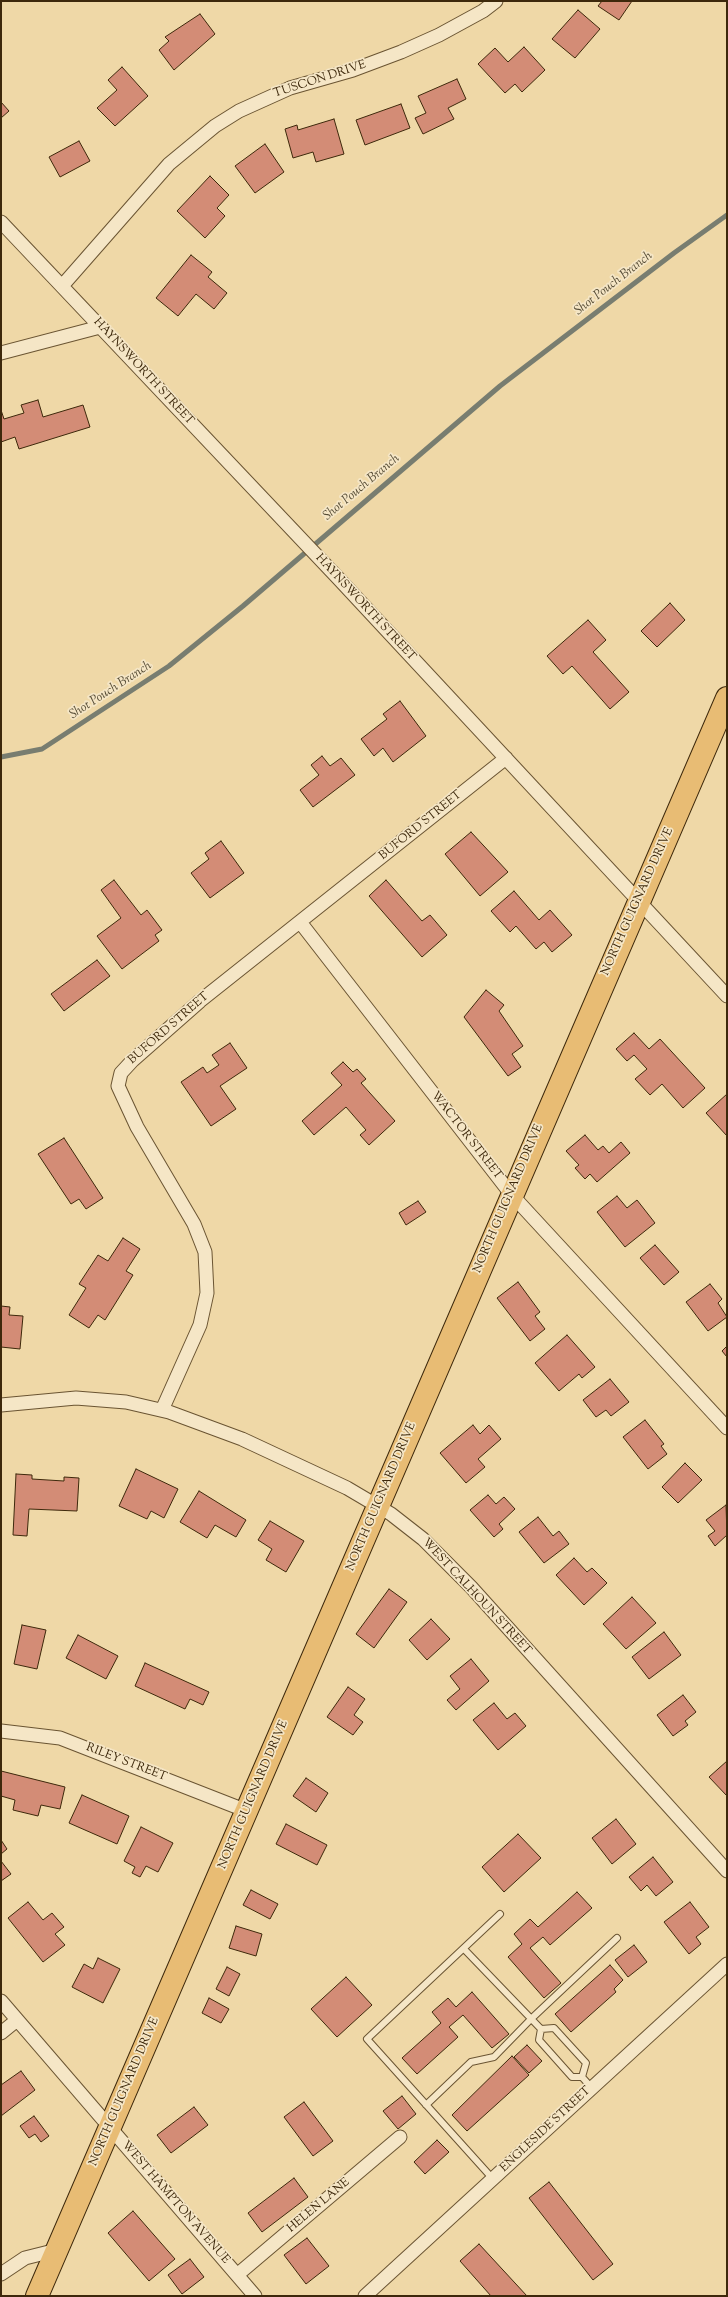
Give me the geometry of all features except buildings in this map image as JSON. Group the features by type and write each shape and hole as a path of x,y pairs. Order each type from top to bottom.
{"highway":[{"name":"NORTH GUIGNARD DRIVE","path":"37,2296 378,1507 511,1194 727,698"}],"street":[{"name":"TUSCON DRIVE","path":"62,286 169,164 214,126 239,111 290,88 353,70 401,52 440,35 483,11 496,1"},
{"name":"HAYNSWORTH STREET","path":"1,222 330,570 727,996"},
{"path":"1,353 100,327"},
{"name":"BUFORD STREET","path":"162,1410 200,1325 207,1293 205,1252 194,1224 134,1120 118,1086 120,1073 200,1001 506,758"},
{"name":"WACTOR STREET","path":"300,922 511,1194 727,1428"},
{"name":"WEST CALHOUN STREET","path":"1,1405 76,1398 126,1402 162,1410 242,1439 347,1488 378,1507 423,1539 447,1562 727,1871"},
{"name":"RILEY STREET","path":"1,1731 60,1738 247,1811"},
{"name":"ENGLESIDE STREET","path":"365,2296 591,2087 727,1964"},
{"name":"WEST HAMPTON AVENUE","path":"1,2002 255,2296"},
{"path":"1,2033 17,2020"},
{"name":"HELEN LANE","path":"237,2275 400,2137"},
{"path":"1,2274 25,2258 57,2250"}],"lane":[{"path":"493,2179 367,2039 500,1914"},
{"path":"426,2105 471,2062 494,2057 531,2019 617,1938"},
{"path":"464,1948 540,2029 539,2040 572,2077 582,2077 591,2087"},
{"path":"540,2029 554,2028 586,2063 582,2077"}],"waterway":[{"name":"Shot Pouch Branch","path":"1,757 42,749 169,666 243,606 500,386 674,253 727,215"}]}
